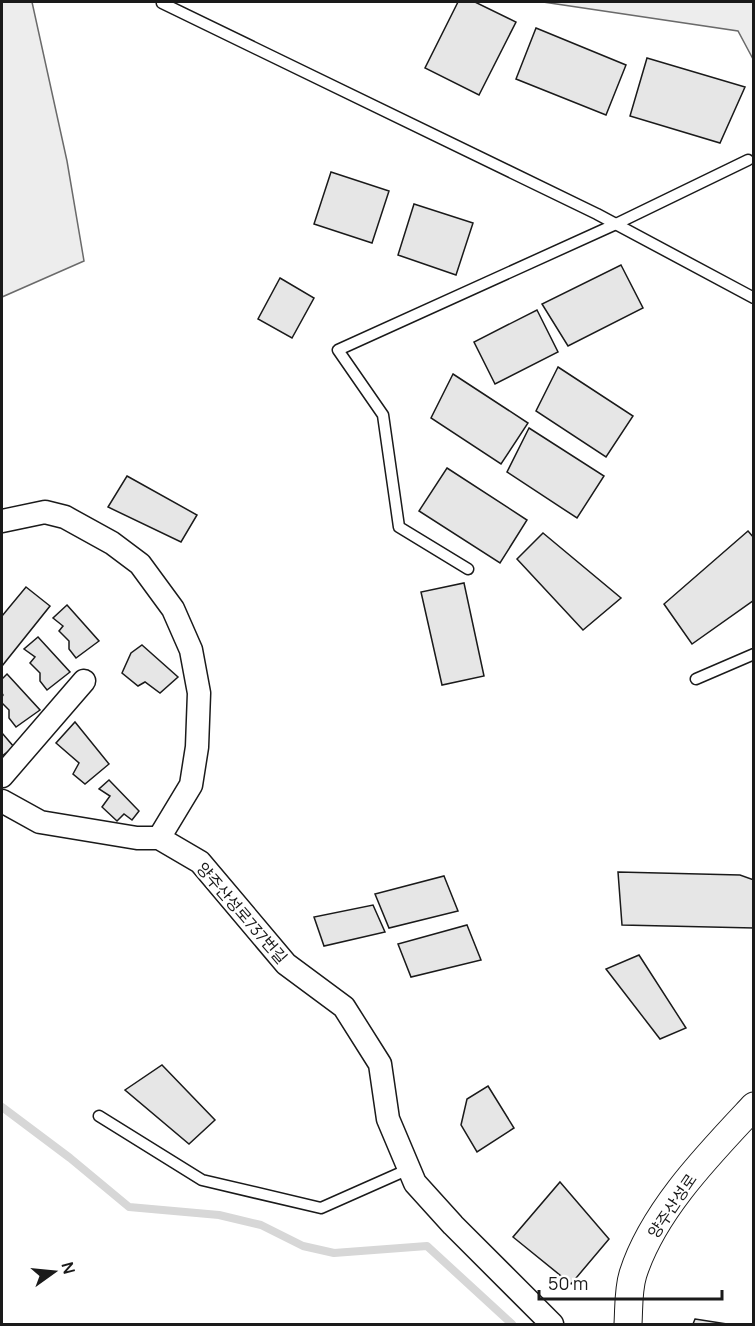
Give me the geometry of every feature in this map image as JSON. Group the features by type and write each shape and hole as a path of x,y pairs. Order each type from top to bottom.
{"street":[{"path":"2,521 45,512 65,517 112,543 140,564 173,609 191,650 199,693 196,747 191,785 159,838"},
{"path":"2,776 84,681"},
{"name":"양주산성로737번길","path":"2,801 40,822 137,838 159,838 201,862 286,964 344,1007 380,1064 388,1119 415,1183 453,1225 552,1324"},
{"name":"양주산성로","path":"628,1324 633,1276 652,1233 683,1186 753,1106"}],"lane":[{"path":"162,3 616,224 753,298"},
{"path":"468,568 399,527 383,415 338,350 616,224 748,160"},
{"path":"696,679 753,654"},
{"path":"99,1116 202,1180 321,1208 410,1169"}],"shaded area":[{"path":"2,2 32,2 67,161 84,261 2,297"},
{"path":"543,2 753,2 753,59 738,31"}],"building":[{"path":"458,2 475,2 516,22 479,95 425,68"},
{"path":"536,28 626,65 606,115 516,79"},
{"path":"647,58 745,87 720,143 630,116"},
{"path":"331,172 389,191 372,243 314,224"},
{"path":"414,204 473,223 456,275 398,255"},
{"path":"621,265 643,308 568,346 542,304"},
{"path":"280,278 314,298 292,338 258,319"},
{"path":"537,310 558,352 495,384 474,342"},
{"path":"558,367 633,416 606,457 536,411"},
{"path":"453,374 528,423 501,464 431,418"},
{"path":"529,428 604,476 577,518 507,472"},
{"path":"447,468 527,520 500,563 419,511"},
{"path":"127,476 197,515 181,542 108,507"},
{"path":"748,531 754,538 754,600 692,644 664,604"},
{"path":"543,533 621,598 583,630 517,559"},
{"path":"464,583 484,676 442,685 421,592"},
{"path":"26,587 50,606 2,666 2,616"},
{"path":"67,605 99,641 76,658 69,649 69,641 59,631 63,626 53,618"},
{"path":"38,637 70,672 47,690 40,681 40,673 30,663 35,657 24,649"},
{"path":"142,645 178,677 160,693 145,682 138,686 122,673 131,653"},
{"path":"7,674 40,710 16,727 9,718 9,710 2,703 2,679"},
{"path":"75,722 109,764 85,784 73,774 79,763 56,743"},
{"path":"2,733 14,747 2,756"},
{"path":"109,780 139,811 132,820 124,814 117,821 102,807 110,796 99,789"},
{"path":"618,872 740,875 754,880 754,928 622,925"},
{"path":"444,876 458,911 389,928 375,894"},
{"path":"373,905 385,932 324,946 314,917"},
{"path":"467,925 481,960 411,977 398,944"},
{"path":"639,955 686,1028 660,1039 606,969"},
{"path":"162,1065 215,1120 189,1144 125,1090"},
{"path":"488,1086 514,1128 477,1152 461,1125 467,1099"},
{"path":"560,1182 609,1239 571,1284 513,1237"},
{"path":"695,1319 727,1324 693,1324"}],"waterway":[{"path":"2,1107 70,1158 129,1207 219,1215 261,1225 303,1246 334,1253 427,1246 512,1324"}]}
